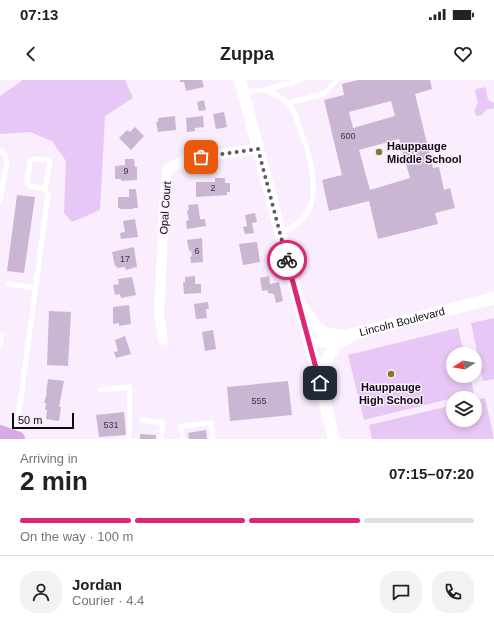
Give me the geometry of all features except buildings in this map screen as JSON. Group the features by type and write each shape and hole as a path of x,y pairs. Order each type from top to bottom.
{"main road":[{"path":"0,433 17,439"}],"street":[{"path":"240,80 334,439"},
{"name":"Opal Court","path":"163,340 159,315 165,188 168,169 186,159 258,149"},
{"path":"298,297 314,326 321,332 331,335 358,333"},
{"name":"Lincoln Boulevard","path":"310,345 494,298"},
{"path":"323,395 323,374 326,361 330,353 344,340 358,333"},
{"path":"330,423 330,439"}],"lane":[{"path":"243,94 301,80"},
{"path":"288,103 324,94 337,80"},
{"path":"264,90 277,95 292,107 308,154 312,173 313,192 310,207 301,219 289,230 280,233"},
{"path":"0,150 6,155 7,161 0,201"},
{"path":"17,439 18,420 48,194 42,188 30,186 27,183 30,161 33,159 48,160 50,162 45,190"},
{"path":"10,284 36,288"},
{"path":"0,344 2,335"},
{"path":"100,390 130,387 129,439"},
{"path":"142,420 163,423 161,439"},
{"path":"183,439 181,426 211,423 213,439"}],"shaded area":[{"path":"23,80 125,80 133,98 105,116 100,210 72,222 64,213 66,161 52,141 30,132 0,134 0,96"},
{"path":"484,87 486,89 488,100 494,103 494,108 487,109 482,115 477,116 474,111 478,103 475,91"},
{"path":"494,318 494,379 483,381 482,347 476,347 471,323"},
{"path":"458,328 462,347 446,347 446,383 472,383 474,391 446,391 446,400 364,420 348,355"},
{"path":"485,398 494,439 372,439 369,425 446,407 446,427 482,427 482,399"}],"way so far":[{"path":"201,157 258,149 287,260"}],"place":[{"name":"Hauppauge Middle School","path":"379,152"},
{"name":"Hauppauge High School","path":"391,374"}],"route":[{"path":"287,260 320,383"}]}
